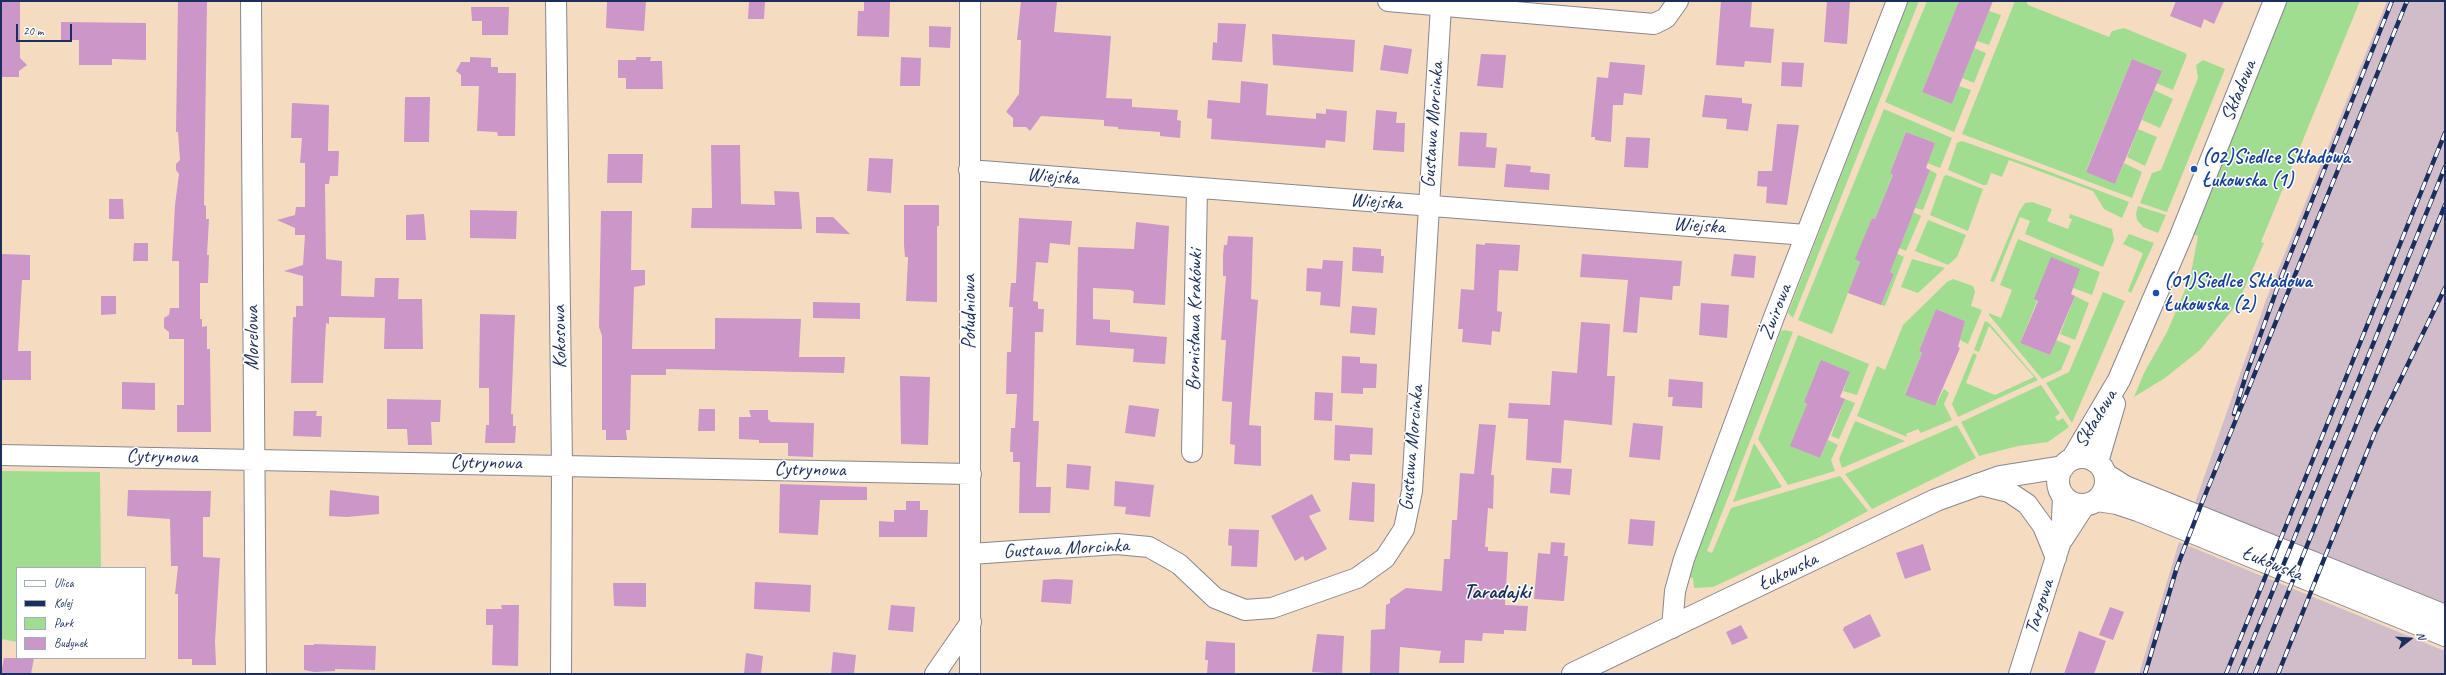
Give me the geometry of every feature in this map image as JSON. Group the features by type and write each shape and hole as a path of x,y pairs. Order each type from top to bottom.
{"main road":[{"name":"Składowa","path":"2064,476 2119,380 2181,236 2275,1"},
{"name":"Składowa","path":"2101,468 2119,380"},
{"path":"2086,457 2101,468 2105,489 2091,503 2070,502 2064,476 2086,457"},
{"name":"Łukowska","path":"2101,468 2125,487 2445,616"},
{"name":"Łukowska","path":"1573,674 1672,628 1936,500 1977,484 2005,476 2040,480 2064,476"},
{"name":"Łukowska","path":"2091,503 2117,502 2445,635"}],"street":[{"name":"Morelowa","path":"251,1 256,674"},
{"name":"Kokosowa","path":"556,1 562,465 561,674"},
{"name":"Południowa","path":"970,1 970,674"},
{"path":"1388,1 1641,24 1654,24 1666,18 1678,1"},
{"name":"Żwirowa","path":"1672,628 1676,591 1684,559 1806,235 1897,1"},
{"name":"Gustawa Morcinka","path":"971,554 1117,544 1149,547 1179,564 1215,598 1245,610 1272,608 1357,578 1385,558 1404,529 1412,491 1441,6"},
{"name":"Wiejska","path":"969,170 1197,189 1806,235"},
{"name":"Bronisława Krakówki","path":"1192,452 1197,189"},
{"name":"Cytrynowa","path":"1,455 254,458 971,474"},
{"name":"Targowa","path":"2019,674 2059,550 2064,476"},
{"path":"1977,484 2009,492 2027,504 2059,550"},
{"name":"Targowa","path":"2059,550 2091,503"},
{"path":"935,674 971,622"}],"shaded area":[{"path":"2387,1 2445,1 2445,603 2195,503 2266,300"},
{"path":"2179,542 2445,651 2445,674 2139,674"}],"green space":[{"path":"1908,1 1919,1 1793,318 1788,313"},
{"path":"1927,1 1959,1 1922,92 1952,104 1959,86 1971,90 1954,132 1885,102"},
{"path":"2015,1 2026,1 2028,5 2109,37 2112,31 2124,28 2187,55 2173,90 2156,83 2162,71 2132,59 2086,171 2115,184 2124,163 2142,172 2132,198 1962,134"},
{"path":"2287,1 2360,1 2261,242 2264,243 2238,303 2200,350 2165,378 2134,397 2144,373 2167,332 2190,278 2198,236 2193,234"},
{"path":"1989,11 2001,15 1989,45 1977,41"},
{"path":"1974,48 1986,53 1974,83 1962,78"},
{"path":"2203,60 2225,69 2167,212 2140,203 2152,173 2161,170 2198,78 2196,65"},
{"path":"2154,90 2173,99 2160,128 2142,120"},
{"path":"1884,109 1952,138 1940,168 1927,163 1935,143 1906,132 1890,173 1893,175 1875,219 1872,218 1856,259 1860,262 1832,334 1798,320"},
{"path":"2138,129 2157,137 2145,166 2127,157"},
{"path":"1962,141 2045,170 2129,202 2122,218 2104,209 2093,191 2009,160 2002,177 1991,173 1987,185 1983,185 1948,170 1957,143"},
{"path":"1930,170 1937,174 1923,210 1915,208"},
{"path":"1947,175 1983,189 1968,231 1930,215 1944,176"},
{"path":"2032,202 2052,209 2047,221 2068,229 2072,219 2069,218 2070,214 2112,229 2114,240 2103,267 2025,234 2030,221 2020,217 1994,282 1990,281 2019,212 2025,203"},
{"path":"2138,206 2166,215 2158,233 2143,227 2137,220 2136,214"},
{"path":"1913,212 1921,216 1906,251 1899,248"},
{"path":"1928,220 1966,235 1957,257 1948,265 1915,251"},
{"path":"2129,234 2154,243 2131,293 2128,291 2143,253 2123,244"},
{"path":"2018,239 2100,272 2092,295 2073,288 2035,299 2037,301 2020,343 2050,355 2056,340 2071,346 2061,370 2042,379 1989,315 1989,313 2001,318 2012,290 2000,285"},
{"path":"1892,251 1904,257 1885,306 1881,305 1894,274 1885,270"},
{"path":"1912,259 1945,268 1918,293 1901,287"},
{"path":"1953,279 1973,286 1975,292 1971,306 1982,310 1968,344 1960,340 1965,321 1936,309 1919,351 1922,353 1905,394 1935,406 1944,389 1949,393 1944,404 1952,420 1921,433 1918,429 1906,434 1907,437 1857,416 1877,366 1885,370 1903,325 1947,282"},
{"path":"2103,292 2125,301 2072,423 2046,383 2069,372"},
{"path":"2075,296 2089,303 2075,340 2060,334"},
{"path":"1985,321 1989,323 2038,380 1958,417 1952,404 1973,353 1977,355 1966,383 1995,395 2034,377 1989,326 1979,352 1974,350"},
{"path":"1785,330 1793,332 1707,551 1712,553 1731,508 1840,476 1868,511 1818,538 1713,587 1694,588 1693,578 1688,577 1781,331"},
{"path":"1798,335 1869,364 1857,395 1843,391 1850,372 1804,402 1807,404 1791,446 1820,458 1828,440 1838,445 1831,460 1835,471 1788,485 1758,439"},
{"path":"2041,385 2060,413 2055,417 2058,421 2063,418 2069,427 2048,442 2018,446 1979,456 1961,422"},
{"path":"1845,399 1855,403 1839,439 1831,436"},
{"path":"1855,421 1905,441 1842,468 1839,459"},
{"path":"1957,425 1976,458 1872,509 1845,474"},
{"path":"1754,443 1782,487 1733,502"},
{"path":"1,471 100,472 101,567 16,567 16,642 1,639"}],"building":[{"path":"1,1 20,1 20,58 27,65 19,71 19,77 1,77"},
{"path":"178,1 207,2 204,205 206,206 206,219 209,219 207,255 209,255 208,283 200,283 200,319 202,319 202,327 207,326 207,349 210,349 211,432 177,432 177,405 184,405 184,339 169,339 169,332 164,328 164,318 169,315 170,308 179,308 179,261 172,261 175,205 179,174 176,170 176,164 180,160 178,132 176,132"},
{"path":"607,1 646,1 644,31 606,28"},
{"path":"749,1 765,1 764,19 748,19"},
{"path":"864,1 890,1 889,37 857,36 858,11 864,11"},
{"path":"1021,1 1057,1 1054,32 1111,36 1106,98 1132,99 1132,107 1178,110 1177,120 1181,121 1180,138 1160,136 1160,132 1118,129 1118,127 1104,126 1104,120 1041,116 1030,131 1026,127 1013,127 1013,118 1006,112 1019,94 1021,40 1017,40"},
{"path":"1721,1 1752,1 1750,27 1774,29 1771,63 1745,61 1744,67 1716,65"},
{"path":"1827,1 1850,1 1847,44 1824,42"},
{"path":"1959,1 1993,1 1952,104 1922,92"},
{"path":"2176,1 2224,1 2214,24 2204,19 2201,28 2170,16"},
{"path":"471,7 509,7 508,35 482,35 482,21 472,21"},
{"path":"61,22 146,23 146,60 112,59 112,65 79,65 79,40 61,40"},
{"path":"1218,23 1246,24 1242,62 1212,60 1213,42 1217,43"},
{"path":"929,26 951,27 950,48 929,47"},
{"path":"1272,34 1355,40 1353,72 1273,65"},
{"path":"1384,45 1412,49 1408,74 1380,70"},
{"path":"1481,54 1506,55 1503,88 1477,86"},
{"path":"470,57 491,58 491,67 498,67 498,73 516,73 515,136 498,136 497,132 477,131 479,86 461,86 461,75 456,71 461,62 470,62"},
{"path":"636,57 651,57 650,61 662,61 663,89 626,89 626,78 618,78 618,60 636,60"},
{"path":"901,57 921,58 920,86 900,86"},
{"path":"2132,59 2162,71 2115,184 2086,172"},
{"path":"1610,62 1645,65 1642,95 1624,93 1623,105 1613,105 1611,142 1595,140 1595,137 1591,137 1597,77 1608,78"},
{"path":"1782,62 1804,63 1802,87 1781,86"},
{"path":"1241,81 1268,84 1266,115 1316,119 1316,113 1326,114 1326,109 1347,111 1345,142 1326,140 1325,148 1211,139 1212,119 1207,118 1208,100 1240,103"},
{"path":"1705,95 1742,98 1742,103 1752,104 1748,131 1726,129 1727,119 1702,117"},
{"path":"405,97 430,97 429,142 404,142"},
{"path":"292,103 329,105 328,151 339,151 338,176 330,176 329,184 325,184 326,259 342,261 341,296 374,297 375,278 399,278 398,299 422,299 423,349 384,349 385,318 329,317 329,324 326,323 323,383 291,383 293,317 296,317 296,306 303,306 303,276 284,271 303,265 305,235 295,235 295,228 277,220 295,215 296,207 305,207 305,163 300,163 302,138 291,138"},
{"path":"1376,110 1397,112 1396,123 1405,123 1404,152 1373,150"},
{"path":"1777,124 1799,125 1787,205 1766,203 1767,187 1757,186 1758,171 1772,171"},
{"path":"1460,132 1487,133 1486,147 1497,148 1495,168 1458,166"},
{"path":"1906,132 1935,143 1926,168 1930,170 1890,272 1894,274 1881,305 1848,293 1860,262 1855,259 1872,218 1875,219 1893,175 1890,173"},
{"path":"1626,137 1650,138 1648,168 1624,167"},
{"path":"711,145 740,145 741,204 775,205 774,191 799,192 802,229 691,228 692,208 712,208"},
{"path":"608,154 643,154 642,183 607,183"},
{"path":"869,158 893,159 891,193 867,191"},
{"path":"1506,164 1531,166 1530,172 1550,174 1549,190 1504,187"},
{"path":"109,199 123,199 124,219 109,219"},
{"path":"904,205 939,205 939,226 937,226 937,302 906,301 908,257 905,257 904,245"},
{"path":"470,210 517,211 516,239 470,238"},
{"path":"601,211 632,211 631,270 645,270 645,285 634,287 632,349 715,349 715,318 801,319 799,357 845,357 844,373 666,369 666,375 631,375 630,430 626,430 627,440 606,440 606,430 602,430 602,336 599,327"},
{"path":"424,214 426,240 406,240 406,215"},
{"path":"816,217 833,217 850,234 816,233"},
{"path":"1019,218 1072,221 1070,245 1050,243 1048,263 1036,262 1033,301 1038,302 1038,309 1044,309 1043,332 1035,332 1033,421 1039,421 1036,487 1051,487 1050,513 1019,513 1020,462 1013,462 1013,452 1010,452 1011,428 1015,428 1017,394 1006,394 1007,352 1011,352 1013,307 1009,307 1011,283 1016,283"},
{"path":"1136,222 1169,226 1165,305 1133,303 1134,292 1131,290 1093,288 1093,319 1110,320 1110,332 1167,337 1165,364 1133,362 1134,349 1076,345 1078,247 1134,249"},
{"path":"1228,236 1253,237 1251,299 1258,300 1249,425 1261,426 1261,466 1234,464 1235,445 1230,444 1232,402 1222,401 1226,340 1221,340 1226,276 1223,276 1223,256 1224,245 1227,245"},
{"path":"134,243 148,243 148,261 133,261"},
{"path":"1485,243 1520,245 1518,271 1499,270 1497,311 1502,312 1500,332 1492,331 1491,345 1462,342 1463,329 1458,329 1461,289 1474,290 1476,244 1485,245"},
{"path":"1353,247 1381,249 1381,256 1384,256 1383,273 1352,271"},
{"path":"1,254 30,255 30,280 22,280 18,351 31,351 31,380 1,380"},
{"path":"1582,254 1682,261 1680,286 1673,286 1672,300 1640,297 1637,333 1623,332 1628,280 1580,277"},
{"path":"1734,254 1756,256 1754,278 1731,276"},
{"path":"2051,257 2080,269 2071,294 2075,296 2050,355 2020,343 2038,301 2034,299"},
{"path":"1323,260 1343,261 1340,307 1320,305 1321,292 1306,291 1307,268 1322,269"},
{"path":"101,296 116,296 116,314 101,315"},
{"path":"813,302 860,303 860,319 813,318"},
{"path":"1701,303 1729,305 1727,338 1699,335"},
{"path":"1352,306 1377,308 1375,335 1350,333"},
{"path":"1936,309 1965,321 1958,347 1960,348 1935,406 1905,395 1922,353 1919,351"},
{"path":"480,314 515,315 511,414 513,414 513,426 516,426 515,443 485,443 486,425 489,425 489,388 479,388"},
{"path":"1581,322 1610,324 1607,376 1615,376 1612,425 1564,420 1561,463 1526,460 1528,419 1508,418 1509,403 1550,405 1552,371 1577,373"},
{"path":"1342,356 1360,357 1360,363 1377,364 1376,388 1363,388 1363,394 1341,393"},
{"path":"1821,360 1850,372 1840,397 1845,399 1820,458 1790,446 1807,404 1804,402"},
{"path":"900,376 930,377 928,445 901,444"},
{"path":"1669,379 1703,382 1702,408 1672,406 1673,397 1668,397"},
{"path":"122,382 155,383 155,410 122,409"},
{"path":"1315,392 1333,393 1332,421 1314,420"},
{"path":"387,399 441,400 440,422 431,422 432,445 408,445 407,429 387,429"},
{"path":"1129,405 1159,409 1155,437 1125,433"},
{"path":"699,409 715,409 715,431 698,431"},
{"path":"749,410 768,410 768,419 771,422 814,423 813,457 788,456 788,443 759,443 759,440 739,439 739,417 751,417"},
{"path":"294,411 317,411 316,416 322,416 321,437 293,436"},
{"path":"1633,423 1663,426 1660,460 1629,457"},
{"path":"1479,424 1496,425 1491,475 1494,475 1493,509 1488,508 1485,547 1488,547 1488,551 1508,552 1505,605 1528,606 1526,631 1504,630 1504,634 1483,633 1482,641 1465,640 1464,663 1439,663 1441,651 1400,647 1399,674 1370,674 1371,630 1385,629 1386,605 1390,603 1390,599 1406,588 1442,591 1444,559 1450,559 1452,520 1457,520 1460,473 1474,474"},
{"path":"1335,425 1373,428 1372,455 1350,454 1350,461 1334,460"},
{"path":"1067,464 1091,466 1089,490 1066,488"},
{"path":"1552,468 1572,469 1570,495 1550,493"},
{"path":"1115,481 1154,485 1150,517 1125,514 1126,507 1114,506"},
{"path":"1352,482 1375,484 1374,522 1349,520"},
{"path":"780,484 867,487 867,500 820,500 818,535 779,533"},
{"path":"128,490 211,491 210,517 203,517 203,557 220,558 215,641 216,665 192,665 192,659 178,659 178,594 175,594 178,566 171,566 170,519 127,516"},
{"path":"330,490 379,496 379,514 347,517 329,516"},
{"path":"1312,494 1321,511 1309,516 1327,549 1305,561 1303,556 1295,561 1271,516"},
{"path":"906,501 920,501 920,510 928,510 927,537 879,537 879,521 894,522 894,510 906,510"},
{"path":"1630,519 1655,521 1653,546 1628,544"},
{"path":"1229,529 1259,530 1257,567 1231,566 1232,546 1228,545"},
{"path":"1551,542 1565,543 1564,556 1568,556 1564,601 1534,599 1538,553 1550,554"},
{"path":"1923,544 1931,570 1905,579 1896,553"},
{"path":"1043,580 1073,580 1071,604 1041,602"},
{"path":"755,582 811,585 810,612 754,609"},
{"path":"613,583 646,583 646,607 614,606"},
{"path":"501,605 519,605 518,666 492,665 493,625 486,625 486,609 502,609"},
{"path":"891,605 915,607 913,632 888,630"},
{"path":"2110,607 2124,612 2113,640 2099,635"},
{"path":"1870,614 1881,636 1854,649 1843,630 1844,627"},
{"path":"1741,625 1748,638 1732,645 1726,632"},
{"path":"2079,631 2106,641 2094,674 2064,674"},
{"path":"1317,634 1344,636 1342,674 1312,672"},
{"path":"1206,641 1235,643 1235,674 1207,674 1208,660 1205,660"},
{"path":"304,645 376,646 375,670 335,669 335,671 314,672 304,670"},
{"path":"833,652 856,655 854,674 831,674"},
{"path":"746,653 763,656 761,674 744,674"},
{"path":"4,658 34,659 31,674 1,674"}],"railway":[{"path":"2234,414 2246,375 2282,275 2392,1"},
{"path":"2145,674 2177,567 2201,505 2407,1"},
{"path":"2226,674 2445,133"},
{"path":"2239,674 2445,167"},
{"path":"2255,674 2445,205"},
{"path":"2278,674 2375,432 2445,288"}],"place":[{"name":"(02)Siedlce Składowa Łukowska (1)","path":"2194,169"},
{"name":"(01)Siedlce Składowa Łukowska (2)","path":"2156,293"}],"district":[{"name":"Taradajki","path":"1497,592"}]}
